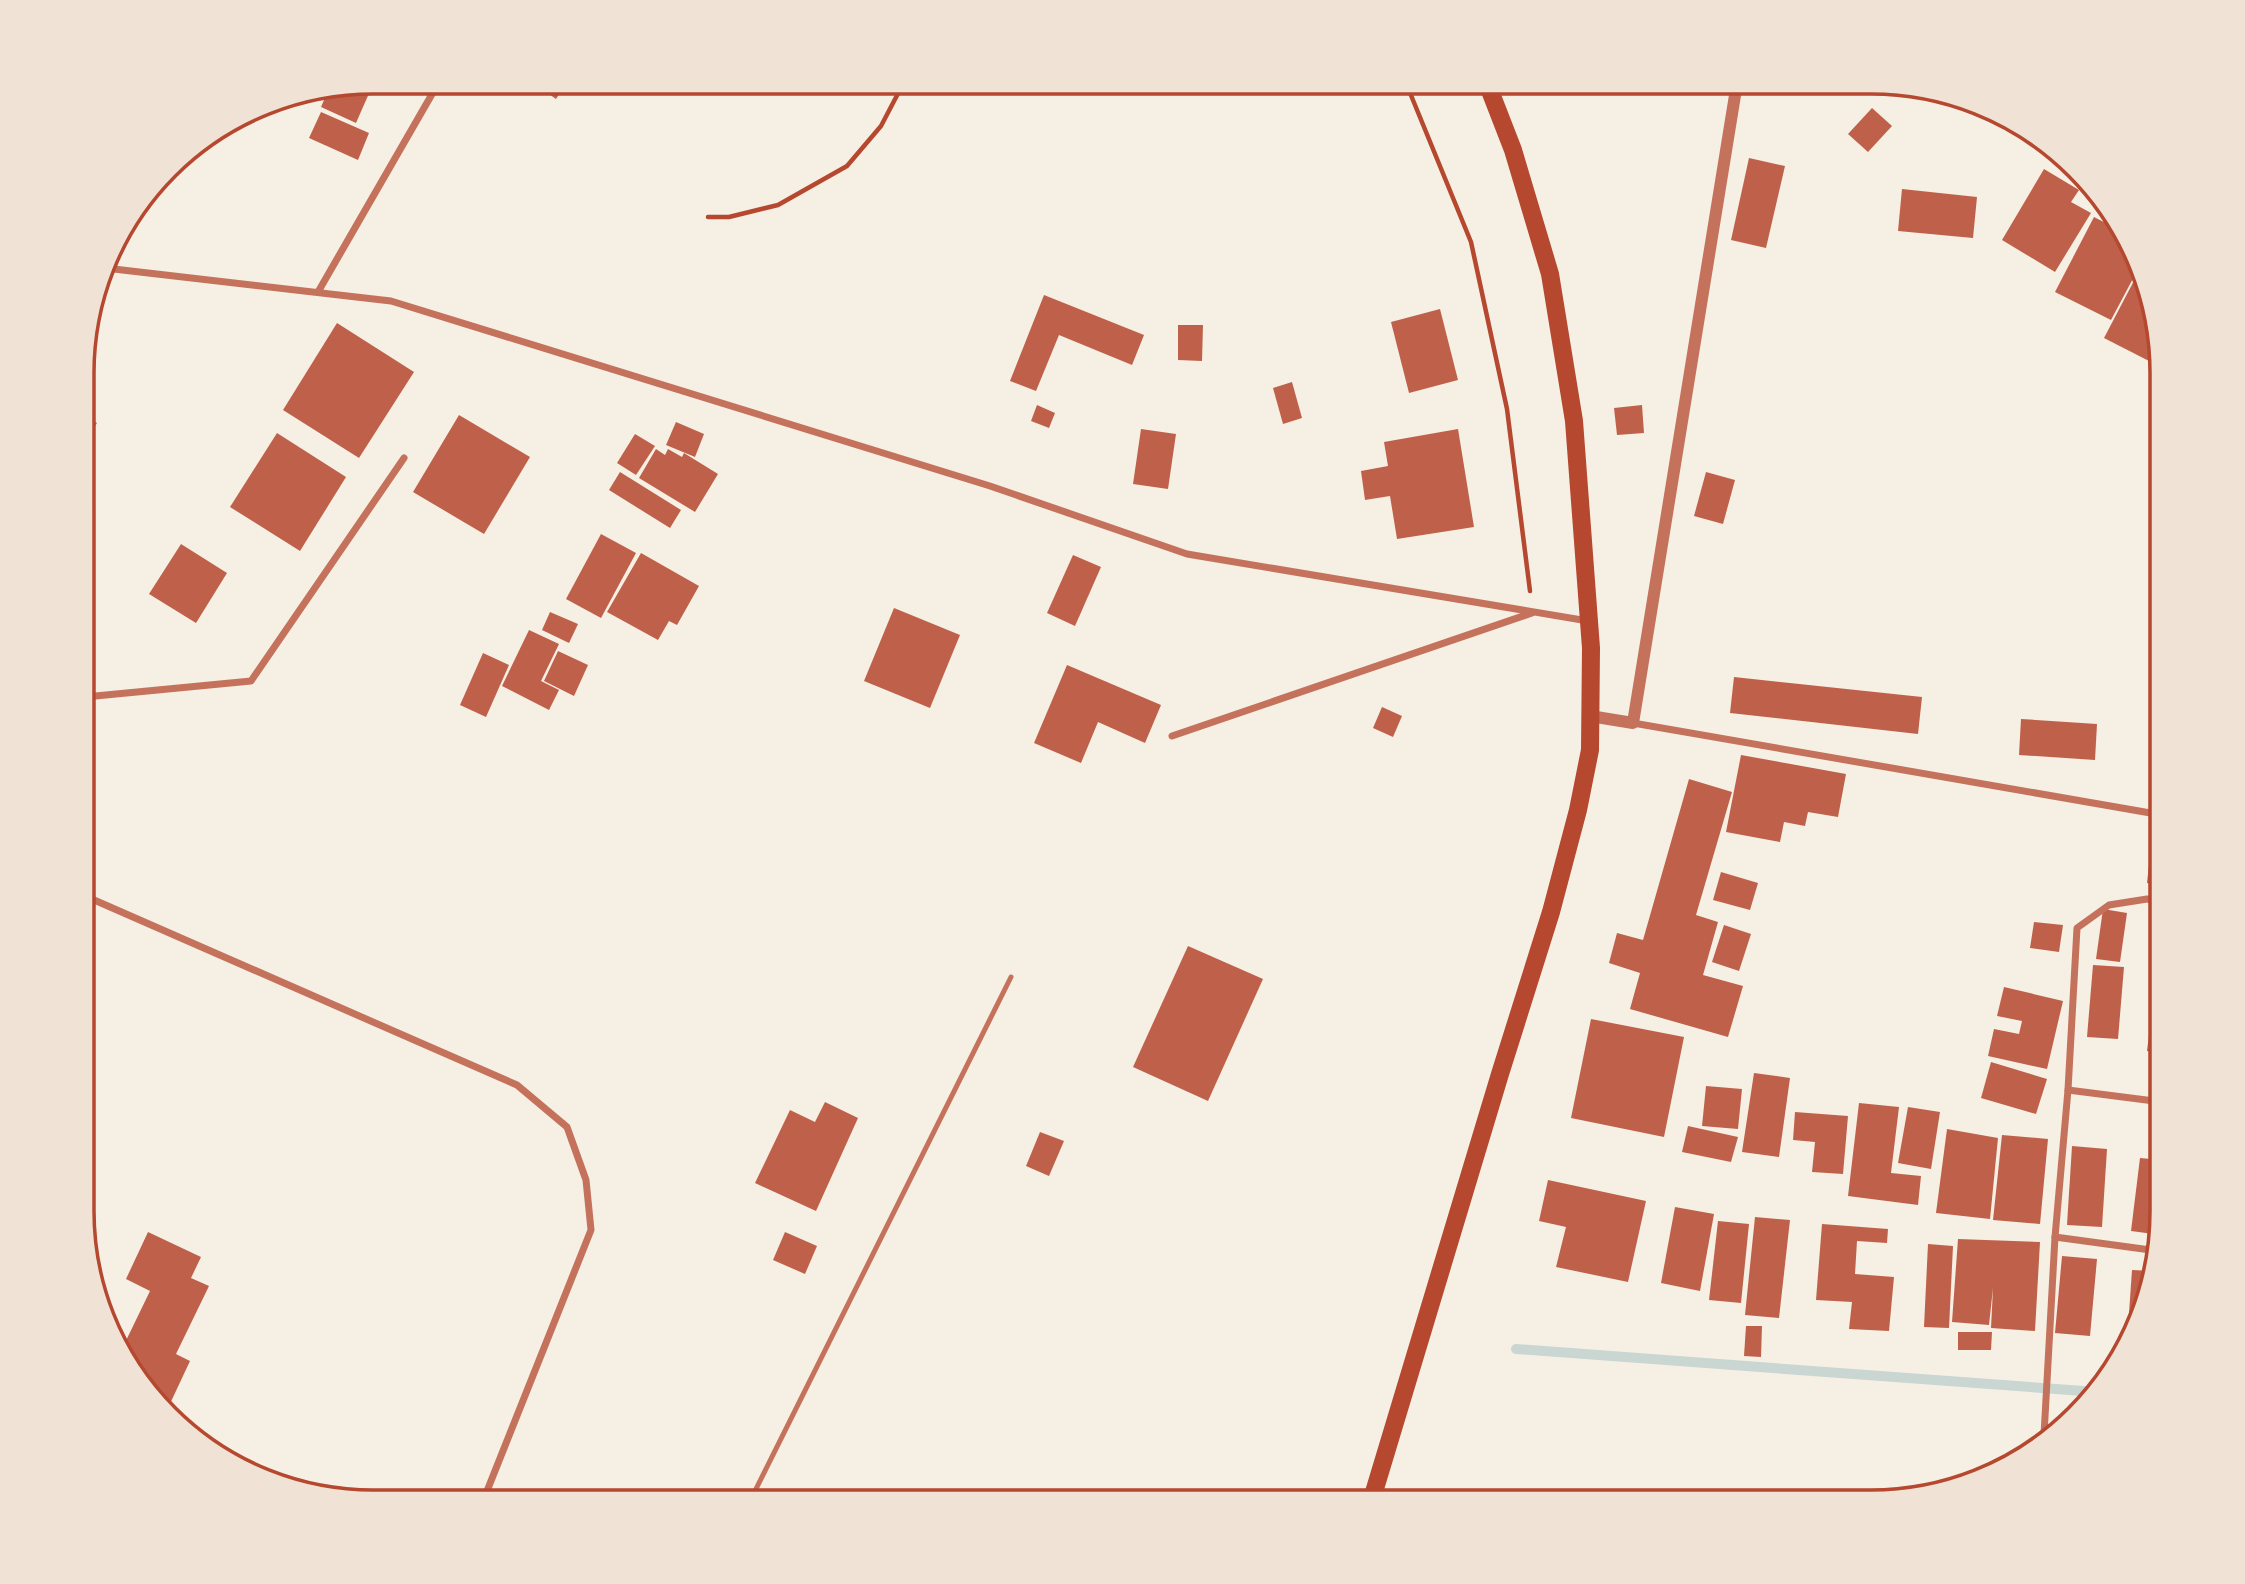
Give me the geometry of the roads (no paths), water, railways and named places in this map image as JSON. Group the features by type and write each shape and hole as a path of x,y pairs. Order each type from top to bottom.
{"main road":[{"path":"1375,1490 1551,912 1581,798 1590,750 1591,648 1574,421 1550,274 1513,150 1491,94"}],"street":[{"path":"318,292 432,94"},
{"path":"1633,723 1735,94"},
{"path":"115,269 391,301 990,486 1186,554 1589,621"},
{"path":"94,696 251,681 404,458"},
{"path":"1172,736 1533,612"},
{"path":"1590,716 2151,813"},
{"path":"2046,1428 2054,1237 2068,1090 2077,928 2109,905 2151,899"},
{"path":"94,900 517,1085 567,1127 586,1181 591,1230 487,1490"},
{"path":"2068,1090 2151,1101"},
{"path":"2054,1237 2148,1250"}],"lane":[{"path":"755,1490 1011,977"}],"waterway":[{"path":"1516,1349 2084,1391"}]}
